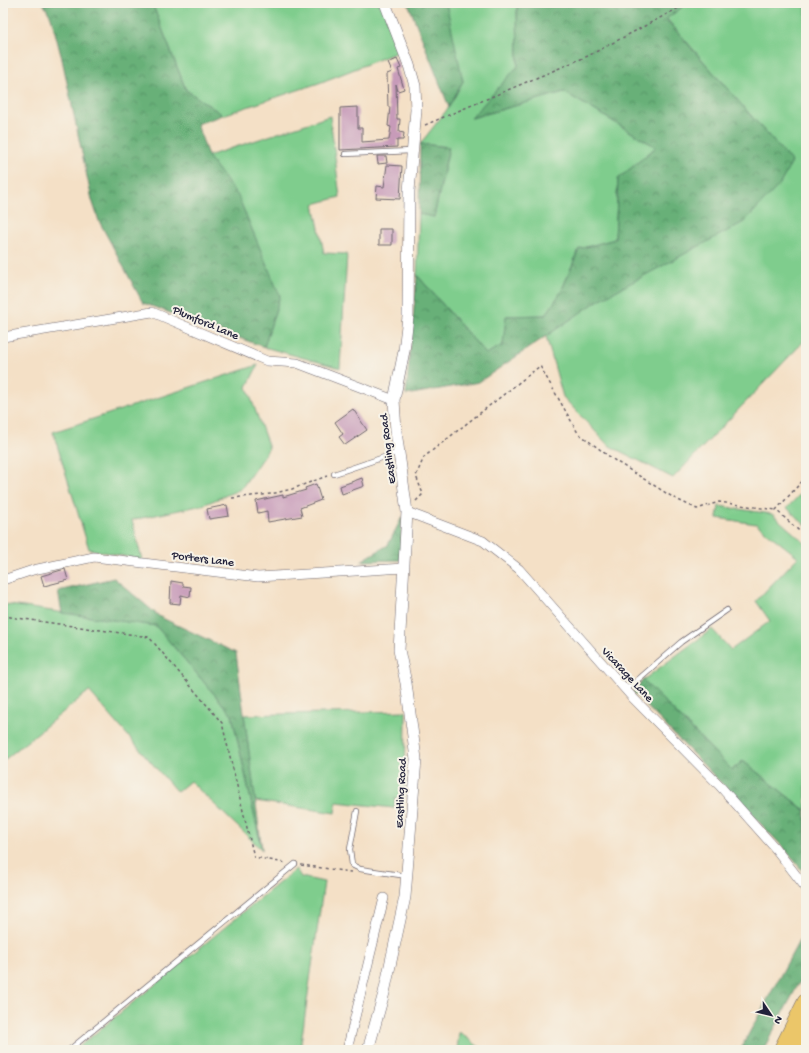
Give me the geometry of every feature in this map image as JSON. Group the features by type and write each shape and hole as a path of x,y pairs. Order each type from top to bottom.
{"highway":[{"path":"782,1050 806,1002"},
{"path":"799,1050 806,1036"}],"street":[{"name":"Eastling Road","path":"368,1050 384,993 405,897 416,759 406,683 399,650 406,508 394,400 404,350 408,317 409,191 415,130 415,86 409,65 385,3"},
{"name":"Plumford Lane","path":"3,337 152,312 266,361 297,363 394,400"},
{"path":"350,385 375,396 388,400 394,400"},
{"name":"Vicarage Lane","path":"406,508 483,541 519,569 626,690 719,785 775,848 806,888"},
{"name":"Porters Lane","path":"3,580 33,570 94,557 258,577 404,568"},
{"path":"347,1050 384,898"}],"lane":[{"path":"345,154 413,151"},
{"path":"334,474 400,452"},
{"path":"626,690 681,642 727,610"},
{"path":"357,811 350,849 352,864 360,868 407,876"},
{"path":"69,1050 295,864"}],"path":[{"path":"415,130 588,56 688,3"},
{"path":"406,508 422,496 422,491 416,476 424,457 540,366 578,433 614,460 674,498 697,509 719,502 776,510 806,537"},
{"path":"232,498 271,494 292,489 334,474"},
{"path":"776,510 806,477"},
{"path":"3,616 149,637 222,723 254,857 351,872"}],"green space":[{"path":"43,3 152,3 186,90 223,115 197,124 208,156 238,196 280,296 264,347 143,303 99,221 92,200 62,59 51,17"},
{"path":"152,3 382,3 398,52 319,83 223,115 186,90"},
{"path":"408,3 446,3 463,81 449,107"},
{"path":"442,3 517,3 518,66 472,118 564,92 656,147 618,179 615,239 579,249 561,292 546,315 507,316 503,345 486,354 417,275 419,214 434,217 449,147 420,144 449,107 463,81"},
{"path":"517,3 688,3 666,19 792,162 780,184 744,222 599,300 479,382 406,395 417,275 486,354 503,345 506,316 546,315 561,292 579,249 615,239 618,179 656,147 564,92 471,118 518,66"},
{"path":"688,3 806,3 806,339 673,478 608,445 563,397 546,336 792,163 666,18"},
{"path":"330,116 340,197 314,204 324,253 347,254 340,368 264,347 280,295 208,156"},
{"path":"420,144 449,147 434,217 419,214"},
{"path":"258,365 247,387 269,448 241,489 203,505 132,520 142,560 89,549 53,432"},
{"path":"806,488 806,526 787,508"},
{"path":"719,506 772,514 806,544 806,811 743,761 732,770 643,680 712,629 731,650 770,621 756,601 798,557 756,524 717,518"},
{"path":"402,517 401,560 361,561 388,545"},
{"path":"114,578 160,617 236,653 262,850 232,715 156,626 62,613 58,591"},
{"path":"3,604 156,626 232,715 262,850 190,781 177,792 89,691 3,761"},
{"path":"643,680 732,770 743,761 806,811 806,875 783,847 633,692"},
{"path":"406,711 405,797 395,798 394,808 336,802 335,813 255,801 244,715"},
{"path":"296,869 301,877 324,882 300,1050 75,1050"},
{"path":"806,928 806,970 763,1050 740,1050"},
{"path":"459,1032 483,1050 457,1050"}],"building":[{"path":"397,59 401,68 398,69 404,89 398,91 396,84 397,119 400,119 399,132 404,133 403,140 397,140 397,147 340,150 340,108 358,107 358,128 362,128 362,142 389,140 391,127 388,126 390,107 388,107 387,74 392,72 388,63"},
{"path":"377,156 386,156 387,163 378,164"},
{"path":"387,165 402,166 400,199 376,198 377,186 384,187"},
{"path":"379,229 392,229 392,245 379,245"},
{"path":"353,409 367,430 345,445 339,437 343,434 335,422"},
{"path":"362,478 364,486 342,494 340,486"},
{"path":"316,484 321,500 300,508 302,516 268,522 267,511 258,513 256,501 283,495 283,497 306,490 305,488"},
{"path":"227,505 229,516 209,519 207,509"},
{"path":"65,569 68,580 44,586 41,576"},
{"path":"171,581 183,583 183,586 191,587 190,597 181,595 180,604 170,603"}]}
